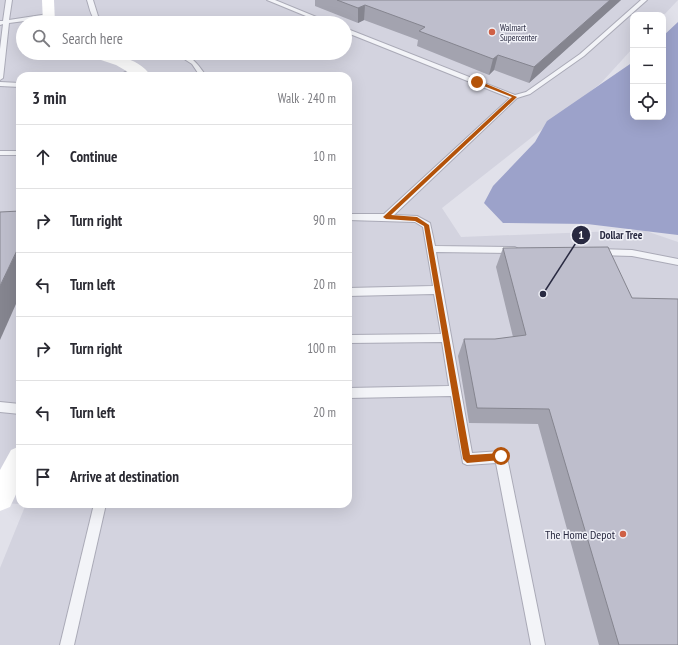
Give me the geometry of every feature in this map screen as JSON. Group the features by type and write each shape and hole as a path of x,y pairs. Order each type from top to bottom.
{"street":[{"path":"48,0 48,16"},
{"path":"115,60 140,72"},
{"path":"0,497 16,467"}],"lane":[{"path":"0,78 3,22 9,0"},
{"path":"90,0 95,16"},
{"path":"270,0 310,16"},
{"path":"386,217 515,97 528,93 582,55 644,0"},
{"path":"3,22 16,21"},
{"path":"352,33 515,97"},
{"path":"188,60 194,64 200,72"},
{"path":"0,84 16,85"},
{"path":"0,153 16,153"},
{"path":"352,217 417,219 427,225 467,459 501,456 538,645"},
{"path":"430,249 523,251"},
{"path":"585,252 632,253 678,262"},
{"path":"352,292 438,290"},
{"path":"352,339 446,338"},
{"path":"352,393 456,391"},
{"path":"0,407 16,409"},
{"path":"67,645 99,508"}],"shaded area":[{"path":"0,0 678,0 666,13 630,12 630,51 601,83 442,208 461,237 643,230 678,242 678,645 0,645 0,568 24,508 352,508 352,72 16,72 16,504 0,503"}],"water":[{"path":"678,22 678,235 587,224 503,223 484,203 493,186 535,142 547,121 630,64 630,120 666,120 666,33"}],"building":[{"name":"Walmart Supercenter","path":"337,0 610,0 534,67 498,55 493,59 419,31 425,27 365,5 358,8"},
{"path":"16,211 16,252 0,286 0,212"},
{"name":"The Home Depot","path":"608,247 632,298 678,299 678,645 619,645 549,409 477,408 464,339 495,339 526,335 503,248"}],"place":[{"name":"Walmart Supercenter","path":"492,32"},
{"name":"Dollar Tree","path":"543,294"},
{"name":"The Home Depot","path":"623,534"}],"route":[{"path":"477,82 515,97 386,217 417,219 427,225 467,459 501,456"}]}
